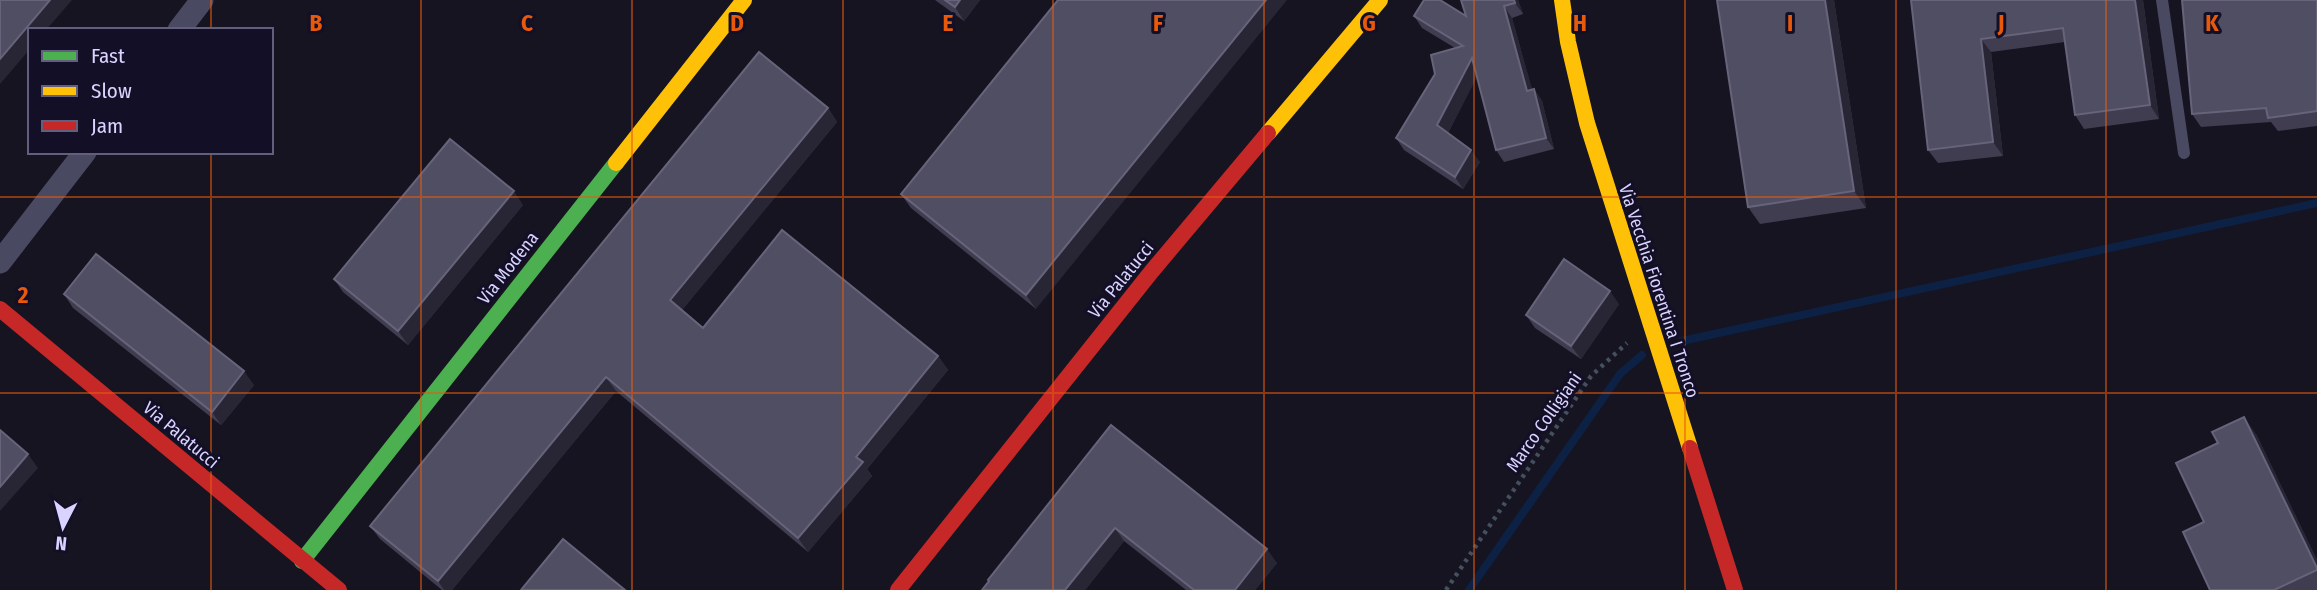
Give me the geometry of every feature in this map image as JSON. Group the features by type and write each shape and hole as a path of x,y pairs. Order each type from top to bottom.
{"street":[{"path":"181,28 202,0"},
{"name":"Via Modena","path":"302,561 744,0"},
{"name":"Via Palatucci","path":"898,590 1152,271 1380,0"},
{"name":"Via Vecchia Fiorentina I Tronco","path":"1562,0 1575,80 1591,143 1651,320 1735,590"},
{"path":"0,262 83,154"},
{"name":"Via Palatucci","path":"0,309 339,590"}],"lane":[{"path":"2162,0 2183,153"}],"path":[{"name":"Marco Colligiani","path":"1446,590 1591,376 1651,320"}],"building":[{"path":"0,0 50,0 0,59"},
{"path":"945,0 960,0 955,7"},
{"path":"1058,0 1266,0 1026,295 901,194"},
{"path":"1424,0 1440,0 1466,16 1461,0 1514,0 1515,3 1504,6 1527,91 1534,89 1546,138 1496,150 1472,58 1437,125 1471,150 1455,177 1396,138 1435,74 1431,55 1463,46 1414,16"},
{"path":"1717,0 1825,0 1854,191 1748,207"},
{"path":"1911,0 2135,0 2150,105 2075,115 2063,28 1981,39 1993,142 1928,150"},
{"path":"2182,0 2317,0 2317,111 2268,118 2266,108 2192,114"},
{"path":"759,52 828,108 670,300 703,328 782,230 938,356 856,457 863,462 798,538 606,377 438,581 370,526"},
{"path":"450,139 514,191 398,331 334,279"},
{"path":"96,254 244,371 212,412 64,294"},
{"path":"1564,259 1610,291 1571,346 1526,315"},
{"path":"2244,417 2317,570 2274,590 2210,590 2183,532 2204,522 2176,463 2218,443 2212,432"},
{"path":"1111,425 1267,549 1235,590 1194,590 1115,528 1065,590 982,590 988,580"},
{"path":"0,430 28,454 0,487"},
{"path":"563,539 625,590 521,590"}],"waterway":[{"path":"1682,341 2317,203"},
{"path":"1469,590 1620,374 1642,355"}],"traffic: fast":[{"path":"302,561 616,163"}],"traffic: slow":[{"path":"616,163 744,0"},
{"path":"1268,133 1380,0"},
{"path":"1562,0 1568,42 1587,123 1690,448"}],"traffic: jam":[{"path":"898,590 1152,271 1268,133"},
{"path":"0,309 339,590"},
{"path":"1690,448 1735,590"}]}
